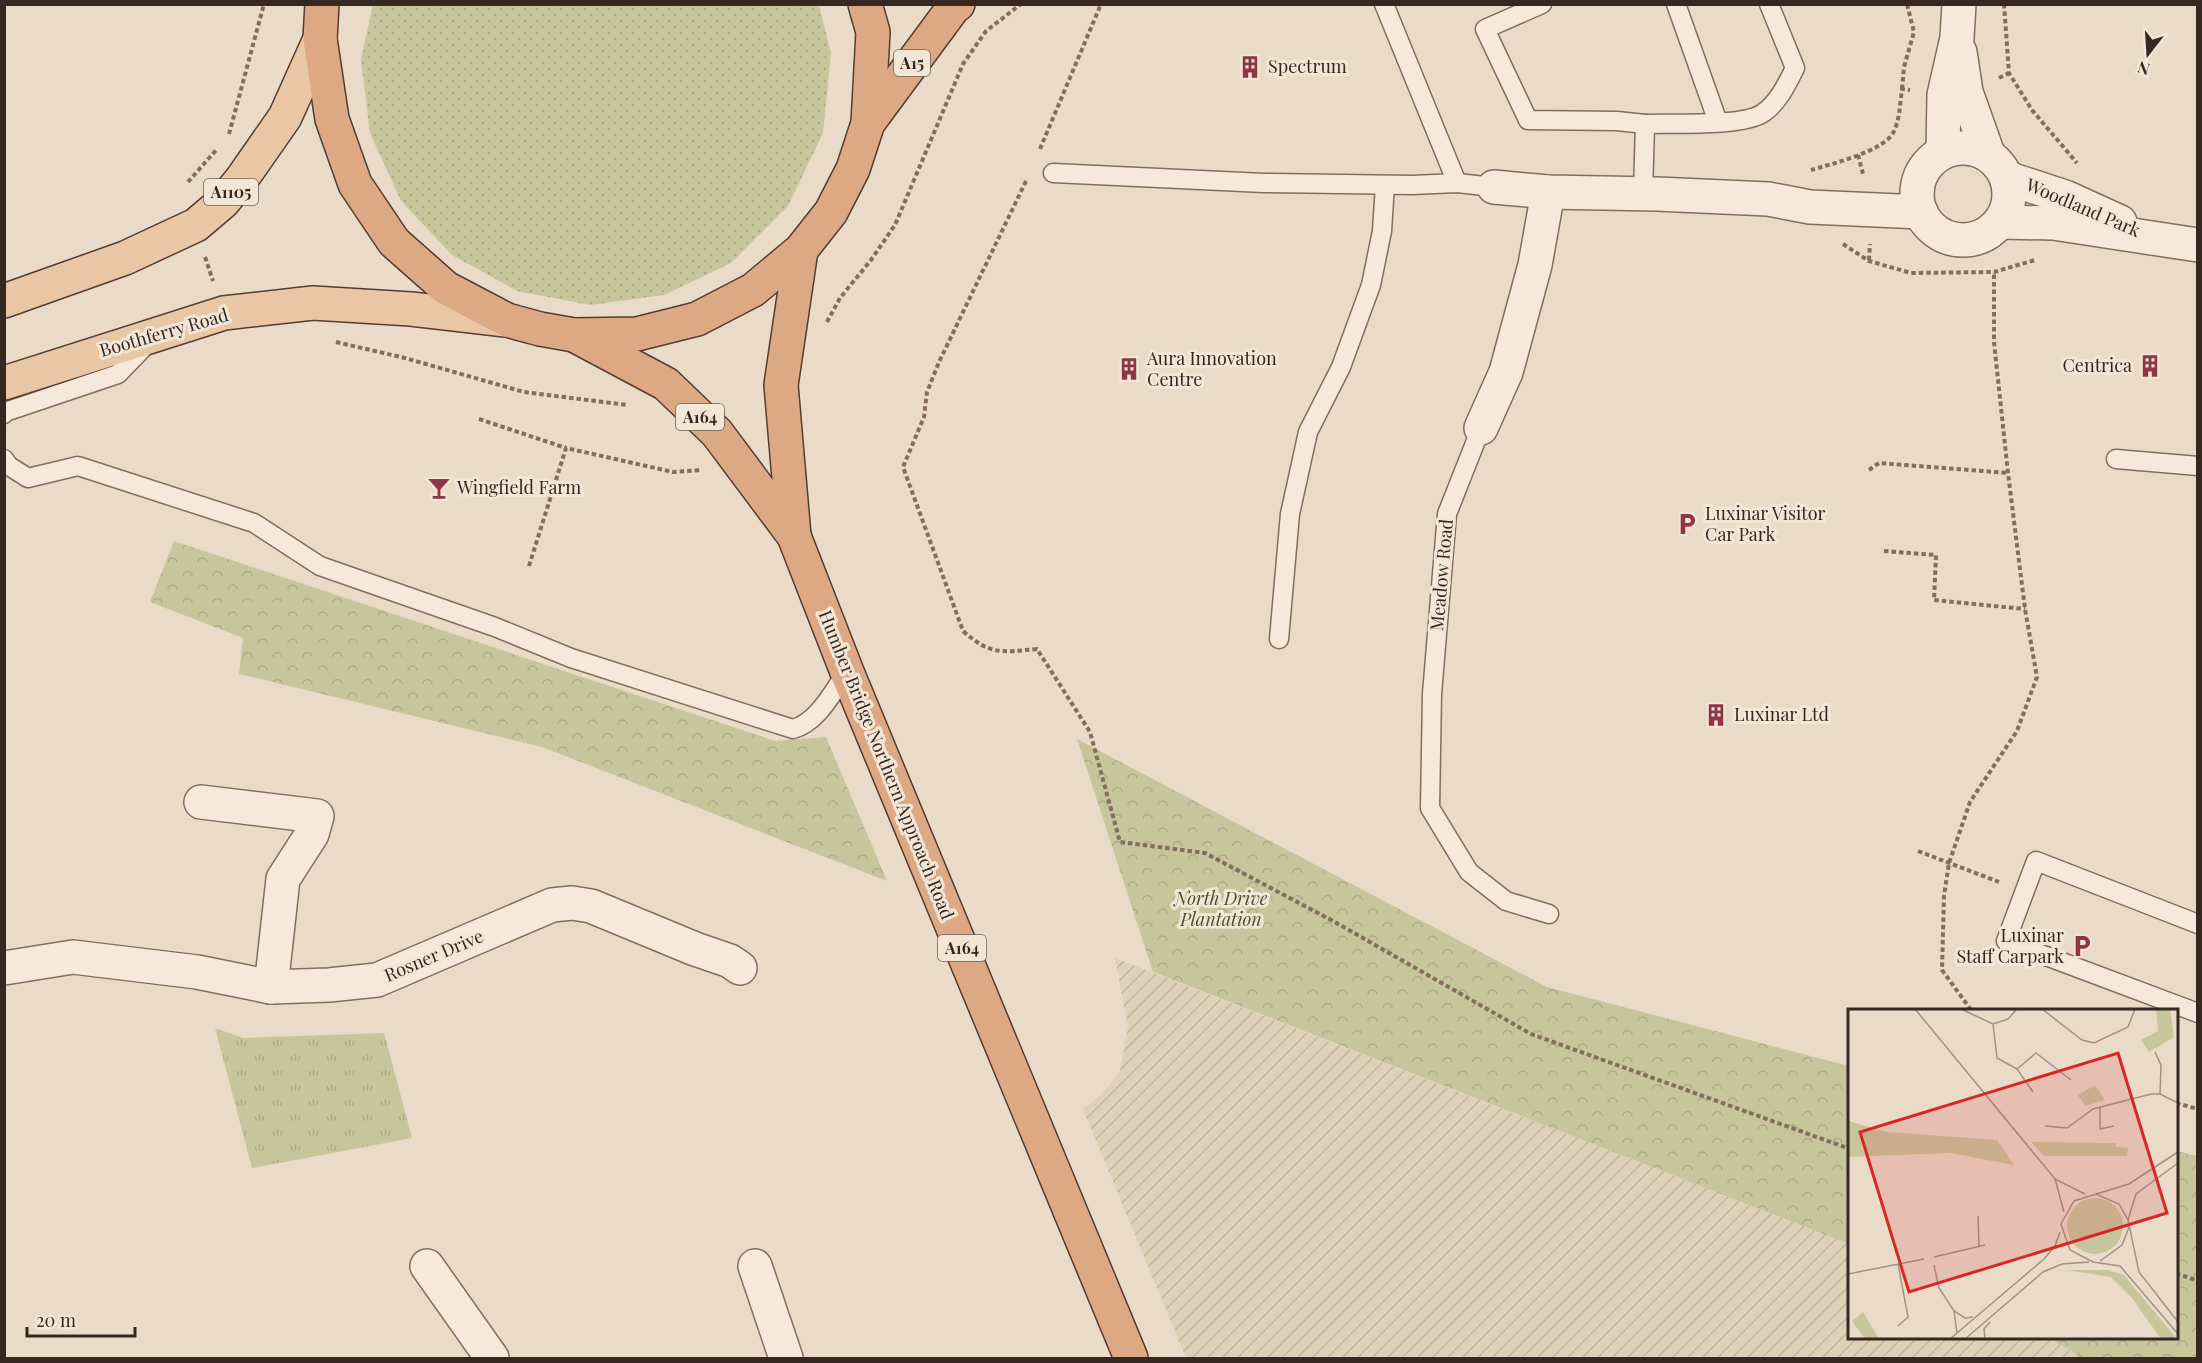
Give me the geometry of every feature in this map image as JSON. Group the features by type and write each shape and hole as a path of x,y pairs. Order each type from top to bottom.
{"highway":[{"path":"322,4 320,39 332,118 355,184 394,242 446,288 507,320 574,335 637,334 698,319 753,290 801,250 831,212 853,169 868,123 873,32 865,4"},
{"name":"A15","path":"868,123 958,4"},
{"name":"A164","path":"794,536 781,386 801,250"},
{"name":"A164","path":"574,335 666,384 717,433 794,536"},
{"name":"Humber Bridge Northern Approach Road","path":"794,536 847,672 1131,1359"}],"main road":[{"name":"A1105","path":"4,301 125,258 196,225 223,202 285,117 320,39"},
{"name":"Boothferry Road","path":"4,383 224,313 313,303 411,309 507,320"}],"street":[{"path":"1959,4 1958,38 1966,92 2010,193 2008,208 2001,222 1990,232 1976,239 1960,241 1945,237 1932,229 1919,200 1922,173 1931,161 1943,152 1958,148 1974,149 1997,166"},
{"path":"1943,152 1944,94 1958,38"},
{"name":"Woodland Park","path":"1997,166 2159,241"},
{"path":"1494,187 1548,192 1768,199 1810,207 1919,200"},
{"name":"Meadow Road","path":"1481,428 1506,372 1535,266 1548,192"},
{"name":"Woodland Park","path":"2001,222 2053,223 2159,241 2198,245"},
{"path":"201,802 317,816 312,834 284,879 271,987"},
{"name":"Rosner Drive","path":"4,968 73,957 197,972 271,987 329,985 377,980 552,905 572,903 591,906 694,949 730,961 740,968"},
{"path":"426,1266 492,1359"},
{"path":"755,1266 786,1359"}],"lane":[{"path":"1384,4 1457,183"},
{"path":"1542,4 1485,29 1528,120 1617,121 1644,124 1739,121 1763,114 1782,93 1795,68 1769,4"},
{"path":"1676,4 1718,122"},
{"path":"1643,194 1644,124"},
{"path":"1053,172 1264,183 1457,183 1494,187"},
{"path":"1279,639 1290,513 1308,432 1341,367 1371,285 1382,231 1385,184"},
{"path":"4,414 118,374 158,333"},
{"name":"Meadow Road","path":"1481,428 1447,514 1432,694 1430,808 1469,872 1506,901 1549,914"},
{"path":"4,459 9,466 28,478 78,466 254,523 320,566 495,627 572,658 793,729 805,725 823,707 847,672"},
{"path":"2116,459 2198,466"},
{"path":"2198,924 2036,861 2006,941 2198,1013"}],"path":[{"path":"228,136 264,4"},
{"path":"826,325 840,298 871,260 895,225 963,64 986,31 1021,4"},
{"path":"1101,4 1030,171 939,362 927,392 924,417 903,467 963,631 980,646 1000,652 1037,649 1090,732 1120,842 1205,853 1333,921 1531,1034 1848,1148"},
{"path":"1902,89 1904,67 1914,32 1907,4"},
{"path":"2004,4 2009,74 2032,110 2076,162"},
{"path":"187,184 221,144"},
{"path":"1030,171 1053,172"},
{"path":"202,248 217,292"},
{"path":"1869,261 1911,273 1994,272 2042,257"},
{"path":"1970,1009 1942,970 1944,896 1949,863 1970,802 2017,731 2037,677 2025,609 1994,342 1994,272"},
{"path":"326,342 405,358 524,392 636,408"},
{"path":"479,419 566,448 673,472 704,470"},
{"path":"529,566 566,448"},
{"path":"1869,470 1879,463 2008,473"},
{"path":"1884,551 1936,555 1934,600 2025,609"},
{"path":"1918,851 2025,891"},
{"path":"2178,1104 2198,1109"},
{"path":"2178,1274 2198,1281"}],"shaded area":[{"path":"1115,958 1848,1244 1848,1339 2052,1339 2082,1358 1186,1358 1083,1109 1102,1094 1120,1071 1128,1027"}],"green space":[{"path":"373,4 819,5 831,53 823,133 788,206 731,263 664,295 590,305 517,291 452,255 401,201 370,133 361,60"},
{"path":"174,541 775,741 826,737 887,881 542,747 239,674 243,638 150,602"},
{"name":"North Drive Plantation","path":"1077,739 1547,987 1848,1066 1848,1244 1153,972"},
{"path":"215,1028 243,1038 384,1033 412,1138 252,1168"},
{"path":"2178,1151 2197,1156 2197,1358 2082,1358 2052,1339 2178,1339"}],"place":[{"name":"Spectrum","path":"1250,67"},
{"name":"Centrica","path":"2150,366"},
{"name":"Aura Innovation Centre","path":"1129,369"},
{"name":"Wingfield Farm","path":"439,488"},
{"name":"Luxinar Visitor Car Park","path":"1687,524"},
{"name":"Luxinar Ltd","path":"1716,715"},
{"name":"Luxinar Staff Carpark","path":"2082,946"}]}
